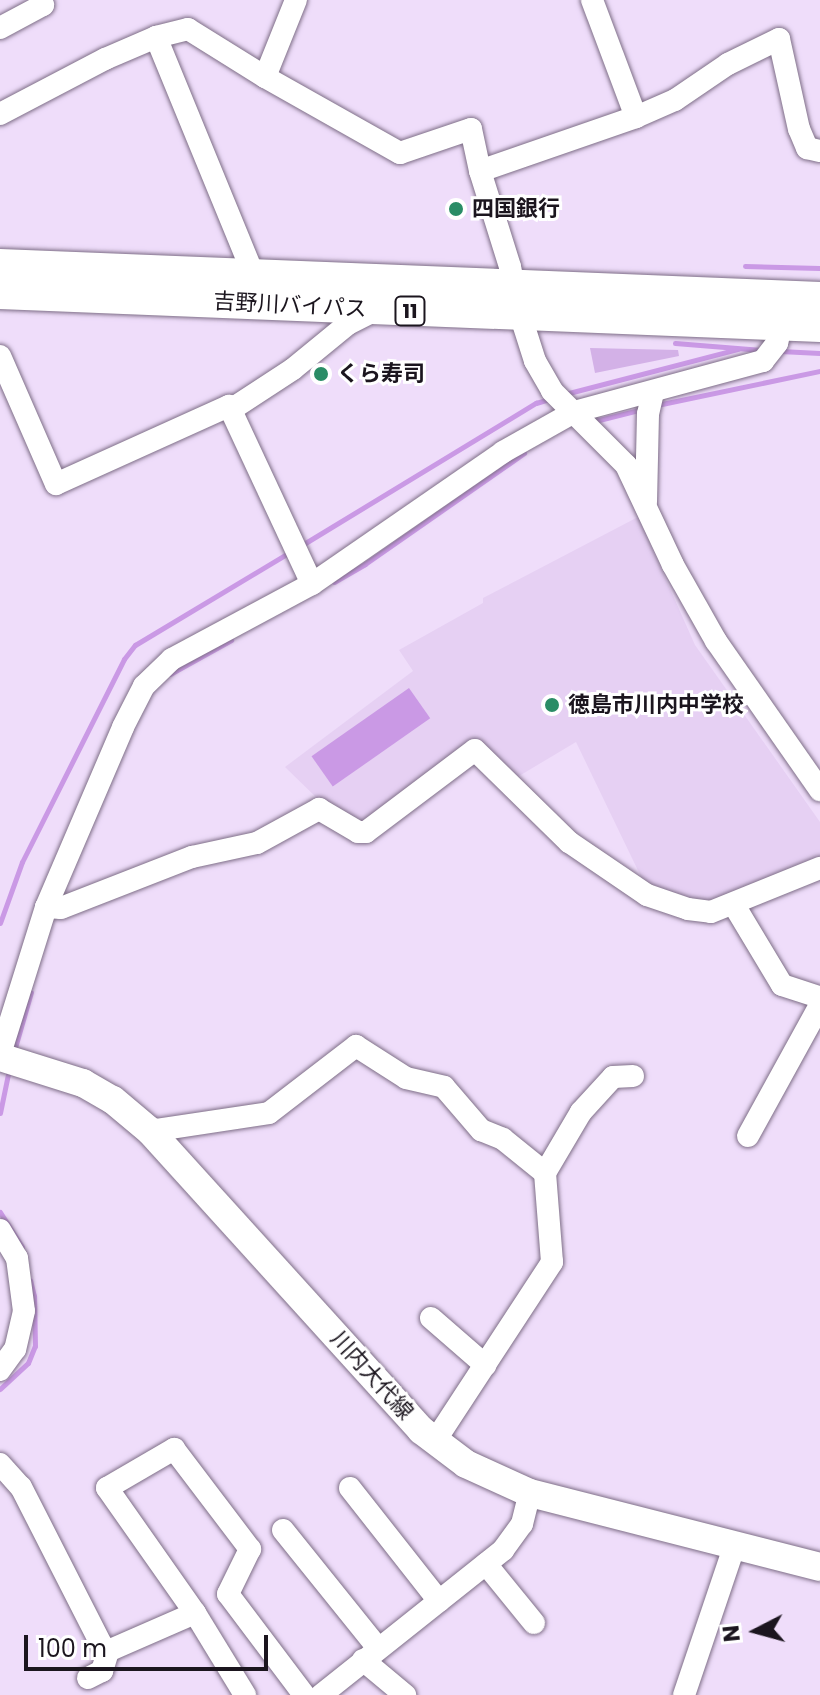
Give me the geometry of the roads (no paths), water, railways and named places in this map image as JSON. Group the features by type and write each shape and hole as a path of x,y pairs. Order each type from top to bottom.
{"highway":[{"name":"吉野川バイパス","path":"0,265 253,274 517,301 775,343 820,326"},
{"name":"吉野川バイパス","path":"0,293 375,310 517,301 820,298"}],"main road":[{"name":"川内大代線","path":"6,1058 83,1083 113,1100 150,1131 421,1430 466,1464 530,1493 819,1573"}],"street":[{"path":"0,28 43,5 41,0"},
{"path":"265,77 296,0"},
{"path":"592,0 636,117"},
{"path":"0,114 156,37 188,29 265,77 400,153 471,129 480,171 535,361 573,411 626,465 673,565 716,641 820,790"},
{"path":"156,37 253,274"},
{"path":"480,171 636,117 675,100 728,64 779,39 799,129 807,148 820,151"},
{"path":"0,356 56,484 229,406 235,407 293,369 348,324 375,310"},
{"path":"6,1058 53,908 123,727 144,686 172,659 312,584 503,452 573,411 650,403 775,343"},
{"path":"646,503 650,403"},
{"path":"229,406 312,584"},
{"path":"53,908 192,857 257,843 319,809 358,832 366,832 475,750 569,842 626,883 688,909 711,912 734,905 820,868"},
{"path":"734,905 782,985 820,997"},
{"path":"748,1136 820,1005"},
{"path":"150,1131 269,1113 356,1046 406,1078 444,1087 481,1130 503,1139 545,1173"},
{"path":"435,1441 552,1262 545,1173 581,1112 613,1077 633,1076"},
{"path":"0,1230 17,1258 24,1311 15,1349 0,1370"},
{"path":"431,1318 485,1365"},
{"path":"108,1651 197,1616 228,1594 250,1549 174,1449 107,1488 197,1616 245,1695"},
{"path":"0,1464 21,1487 101,1644 108,1651"},
{"path":"350,1488 439,1601"},
{"path":"321,1695 503,1550 522,1524 530,1493"},
{"path":"283,1530 371,1654 405,1695"},
{"path":"684,1695 734,1547"},
{"path":"486,1564 534,1623"},
{"path":"228,1594 304,1695"},
{"path":"88,1678 102,1671 108,1651"}],"waterway":[{"path":"745,266 820,268"},
{"path":"675,343 762,350"},
{"path":"565,394 738,349"},
{"path":"780,351 820,353"},
{"path":"657,405 820,371"},
{"path":"302,545 536,403 552,398"},
{"path":"591,422 643,409"},
{"path":"334,582 365,564 524,453"},
{"path":"0,923 22,862 124,659 135,645 290,552"},
{"path":"170,674 231,640"},
{"path":"14,1051 31,992"},
{"path":"0,1113 9,1069"},
{"path":"0,1212 22,1247"},
{"path":"0,1389 28,1363 35,1346 34,1296 30,1280"}],"place":[{"name":"四国銀行","path":"456,209"},
{"name":"くら寿司","path":"321,374"},
{"name":"徳島市川内中学校","path":"552,705"}]}
